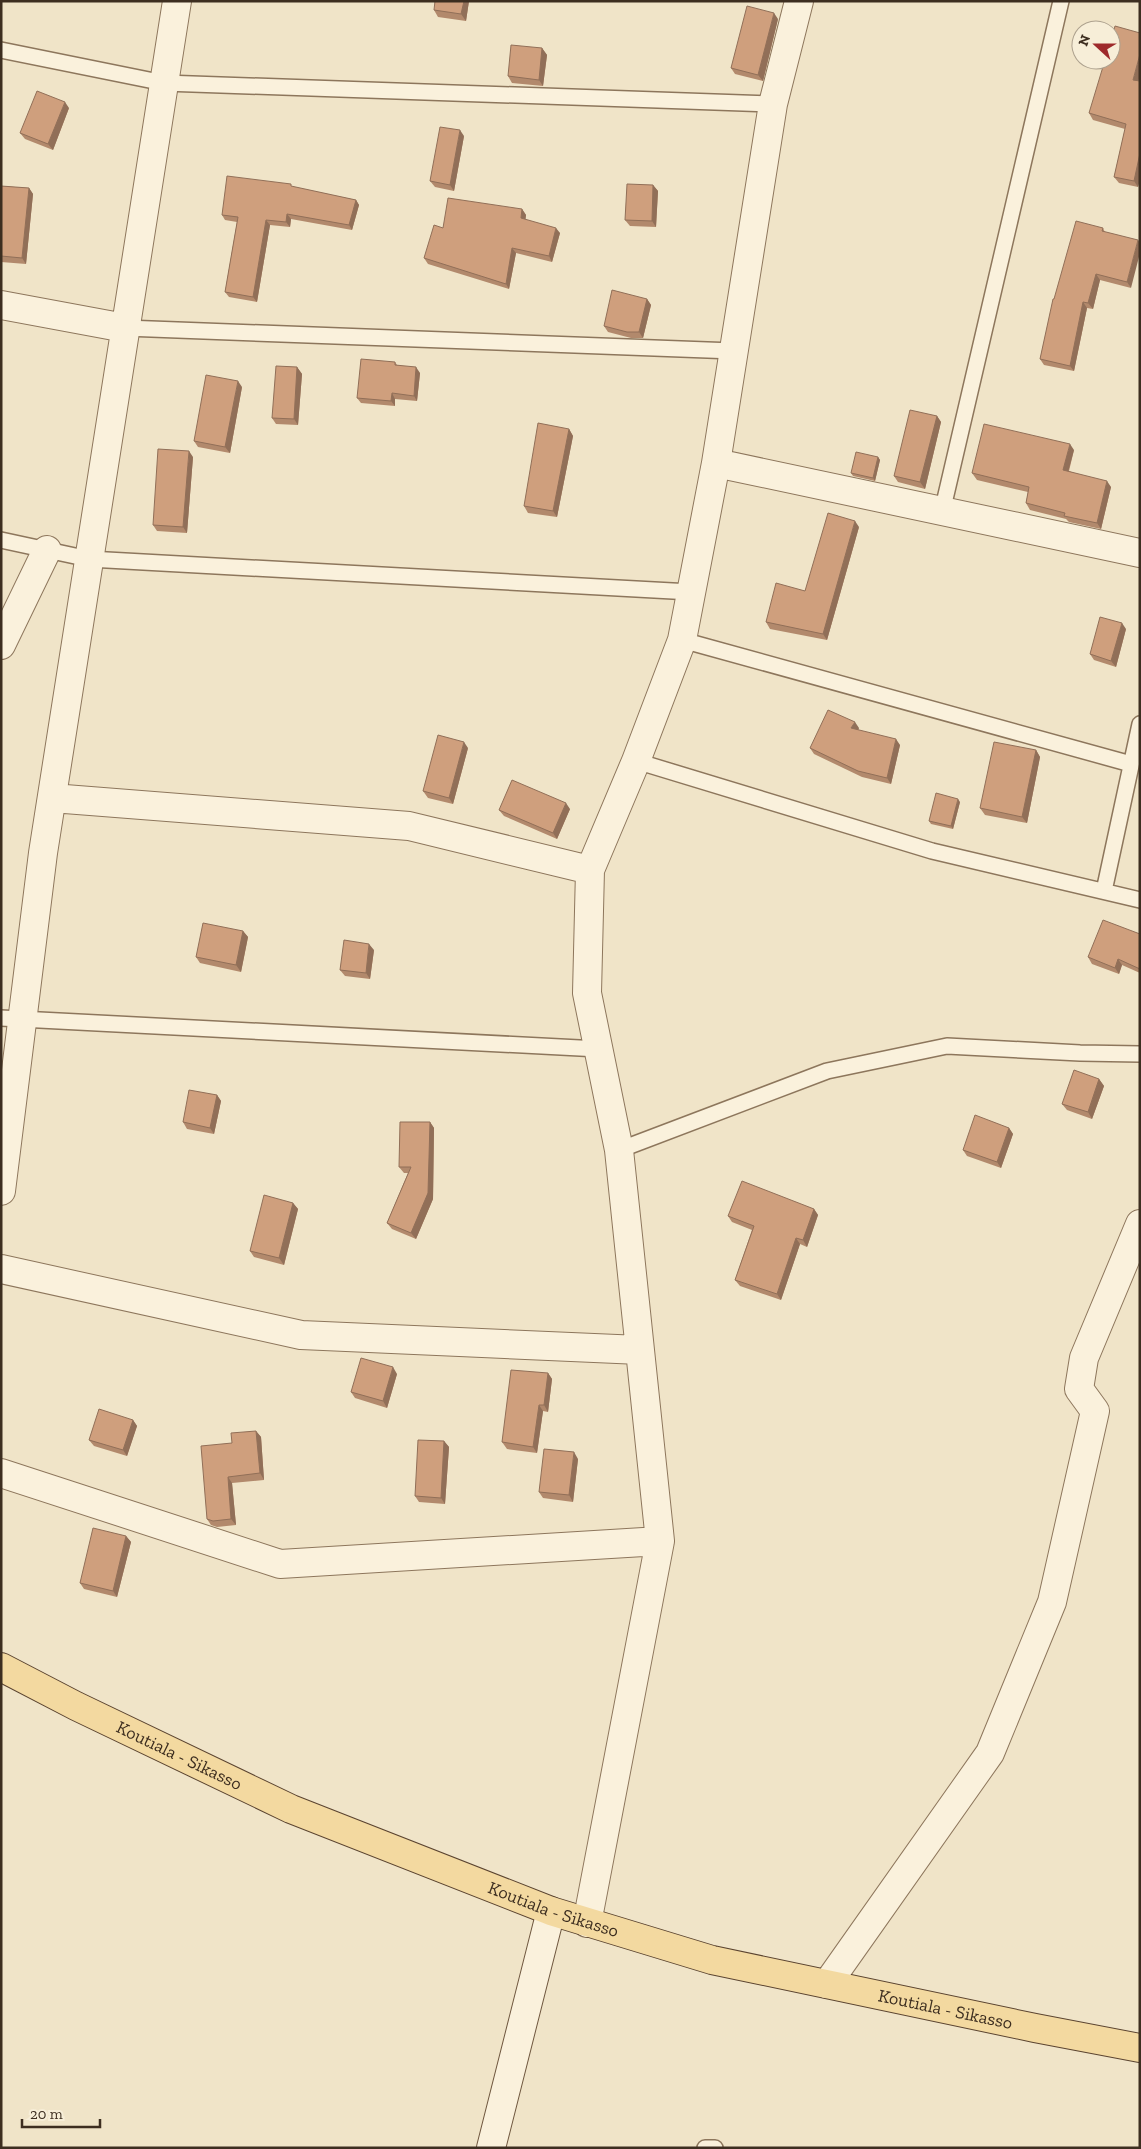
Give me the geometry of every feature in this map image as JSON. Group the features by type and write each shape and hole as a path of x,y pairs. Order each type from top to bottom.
{"main road":[{"name":"Koutiala - Sikasso","path":"1,1667 76,1706 291,1809 551,1912 712,1960 1140,2048"}],"street":[{"path":"1,1191 12,1019 52,798 177,1"},
{"path":"587,1923 660,1540 619,1150 587,993 590,870 636,761 682,640 716,463 773,104 799,1"},
{"path":"1,305 125,328"},
{"path":"716,463 1140,553"},
{"path":"1,646 47,550"},
{"path":"52,798 409,826 590,870"},
{"path":"827,1984 990,1753 1052,1602 1095,1411 1079,1389 1084,1358 1140,1224"},
{"path":"1,1269 301,1335 640,1350"},
{"path":"1,1473 280,1564 660,1540"},
{"path":"491,2148 551,1912"}],"lane":[{"path":"942,512 1061,1"},
{"path":"1,50 164,83 773,104"},
{"path":"125,328 734,351"},
{"path":"1,540 89,559 691,592"},
{"path":"682,640 1131,764"},
{"path":"1104,891 1140,724"},
{"path":"636,761 932,850 1140,900"},
{"path":"12,1019 599,1049"},
{"path":"619,1150 827,1071 946,1046 1140,1054"},
{"path":"705,2148 715,2148"}],"building":[{"path":"435,1 464,1 461,14 434,10"},
{"path":"747,6 774,13 758,75 731,68"},
{"path":"1121,28 1140,33 1140,54 1133,80 1140,81 1140,153 1134,181 1114,177 1126,124 1089,113 1102,70 1121,70"},
{"path":"511,45 542,48 539,80 508,76"},
{"path":"37,91 65,102 48,144 20,133"},
{"path":"440,127 460,130 450,185 430,181"},
{"path":"227,176 291,184 291,186 356,200 349,225 287,214 286,222 266,220 253,297 225,292 238,217 222,215"},
{"path":"627,184 653,185 652,221 625,220"},
{"path":"1,186 29,188 22,258 1,256"},
{"path":"448,198 522,209 521,218 556,228 549,256 512,248 506,284 424,258 434,225 443,228"},
{"path":"1076,221 1103,228 1102,231 1138,240 1127,282 1096,274 1088,303 1083,302 1070,366 1040,359 1053,299"},
{"path":"612,290 647,299 639,332 627,332 604,326"},
{"path":"361,359 395,362 395,365 416,367 414,396 392,393 391,401 357,398"},
{"path":"276,366 297,367 294,419 272,418"},
{"path":"206,375 238,381 225,447 194,441"},
{"path":"910,410 937,416 920,482 894,476"},
{"path":"538,423 569,429 553,511 524,506"},
{"path":"984,424 1070,444 1063,470 1107,481 1097,523 1064,516 1065,513 1026,503 1029,487 972,473"},
{"path":"158,449 189,451 183,527 153,525"},
{"path":"856,452 878,457 873,478 851,473"},
{"path":"828,513 855,521 823,634 766,622 776,583 805,591"},
{"path":"1100,617 1122,623 1111,661 1090,654"},
{"path":"828,710 855,722 851,728 896,739 887,778 858,771 810,748"},
{"path":"438,735 464,742 449,798 423,791"},
{"path":"994,742 1036,750 1022,817 980,808"},
{"path":"512,780 566,803 553,833 499,810"},
{"path":"936,793 958,799 951,826 929,821"},
{"path":"1103,920 1140,934 1140,969 1118,959 1115,968 1088,957"},
{"path":"203,923 243,931 236,965 196,957"},
{"path":"344,940 369,944 366,973 340,970"},
{"path":"1074,1070 1099,1079 1088,1112 1062,1104"},
{"path":"189,1090 217,1095 210,1128 183,1122"},
{"path":"975,1115 1009,1128 997,1162 963,1150"},
{"path":"400,1122 430,1122 428,1193 411,1233 387,1223 411,1167 399,1167"},
{"path":"742,1181 814,1209 803,1240 796,1238 777,1294 735,1280 754,1226 728,1216"},
{"path":"264,1195 293,1203 279,1258 250,1251"},
{"path":"361,1358 393,1367 383,1401 351,1392"},
{"path":"511,1370 548,1373 544,1405 539,1405 533,1447 502,1442"},
{"path":"99,1409 133,1420 123,1450 89,1440"},
{"path":"256,1431 260,1473 228,1477 231,1519 213,1521 207,1519 201,1446 232,1443 231,1433"},
{"path":"418,1440 444,1441 441,1498 415,1496"},
{"path":"544,1449 574,1452 569,1495 539,1492"},
{"path":"93,1528 126,1536 113,1591 80,1583"}]}
